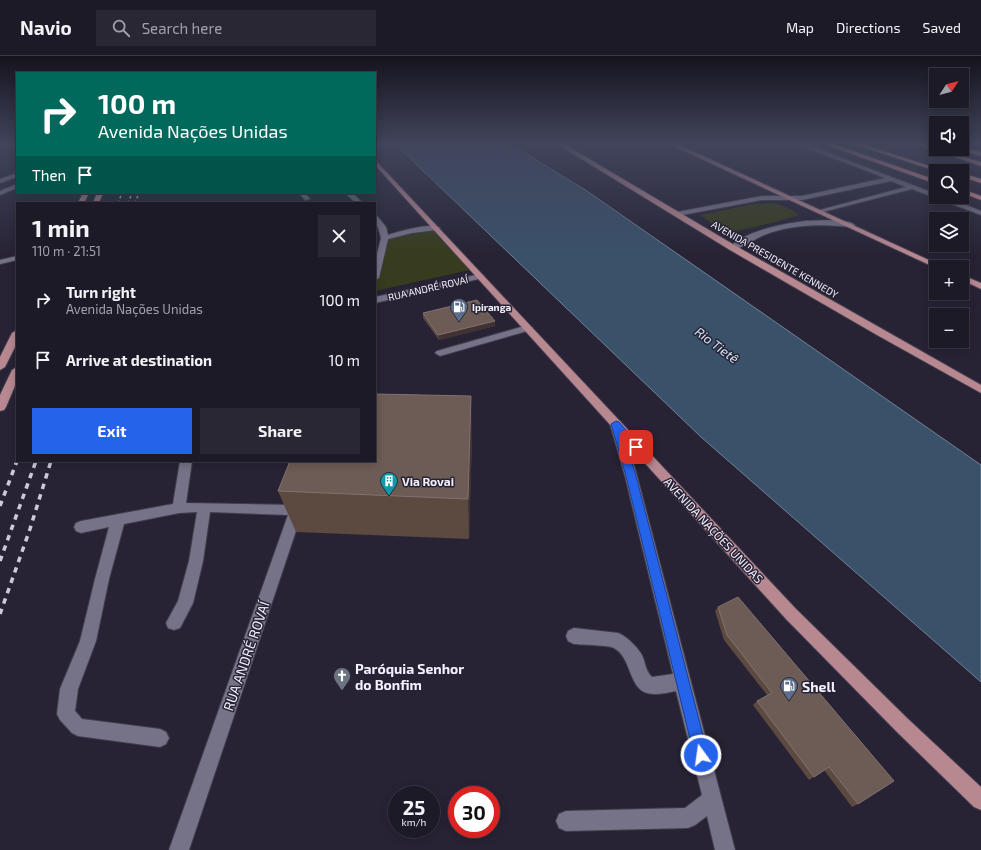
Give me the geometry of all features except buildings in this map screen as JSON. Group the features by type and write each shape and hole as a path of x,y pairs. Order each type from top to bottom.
{"highway":[{"path":"969,194 981,198"}],"main road":[{"name":"AVENIDA NAÇÕES UNIDAS","path":"393,181 791,614 902,725 981,800"},
{"name":"AVENIDA PRESIDENTE KENNEDY","path":"622,181 733,248 981,390"},
{"path":"751,181 851,225 929,262"},
{"path":"969,280 981,286"},
{"path":"0,366 16,335"},
{"path":"0,407 16,372"}],"street":[{"path":"677,214 743,201 773,198 790,199 881,181"},
{"path":"897,181 929,193"},
{"path":"0,193 16,186"},
{"path":"819,211 913,187"},
{"path":"303,194 307,199"},
{"path":"349,194 359,202"},
{"path":"958,204 981,213"},
{"path":"376,219 382,228 385,238 376,274"},
{"path":"733,248 746,239 760,233 799,223 822,222 851,225"},
{"path":"385,238 412,231 436,228"},
{"path":"0,262 16,258"},
{"name":"RUA ANDRÉ ROVAÍ","path":"376,300 480,276"},
{"path":"440,353 528,328"},
{"path":"616,424 631,476 725,850"},
{"path":"179,508 186,462"},
{"name":"RUA ANDRÉ ROVAÍ","path":"179,850 303,489"},
{"path":"174,623 185,603 196,561 204,507"},
{"path":"81,527 179,508 204,507 295,510"},
{"path":"118,520 102,579 88,641 69,689 66,714 78,727 160,738"},
{"path":"574,636 618,641 634,657 640,677 648,685 655,686 682,681"},
{"path":"566,821 688,818 712,799"}],"green space":[{"path":"776,203 799,215 764,225 730,231 710,222 700,215 753,204"},
{"path":"436,228 474,269 376,291 376,274 385,238"}],"water":[{"name":"Rio Tietê","path":"434,181 571,181 981,465 981,682 701,437"}],"railway":[{"path":"118,202 122,194"},
{"path":"128,202 132,194"},
{"path":"135,202 139,194"},
{"path":"0,506 17,462"},
{"path":"0,561 36,462"},
{"path":"0,614 30,529 51,462"}],"place":[{"name":"Ipiranga","path":"459,322"},
{"name":"Via Rovai","path":"389,496"},
{"name":"Paróquia Senhor do Bonfim","path":"342,691"},
{"name":"Shell","path":"789,701"}],"route":[{"path":"636,447 616,424 631,476 701,755"}]}
